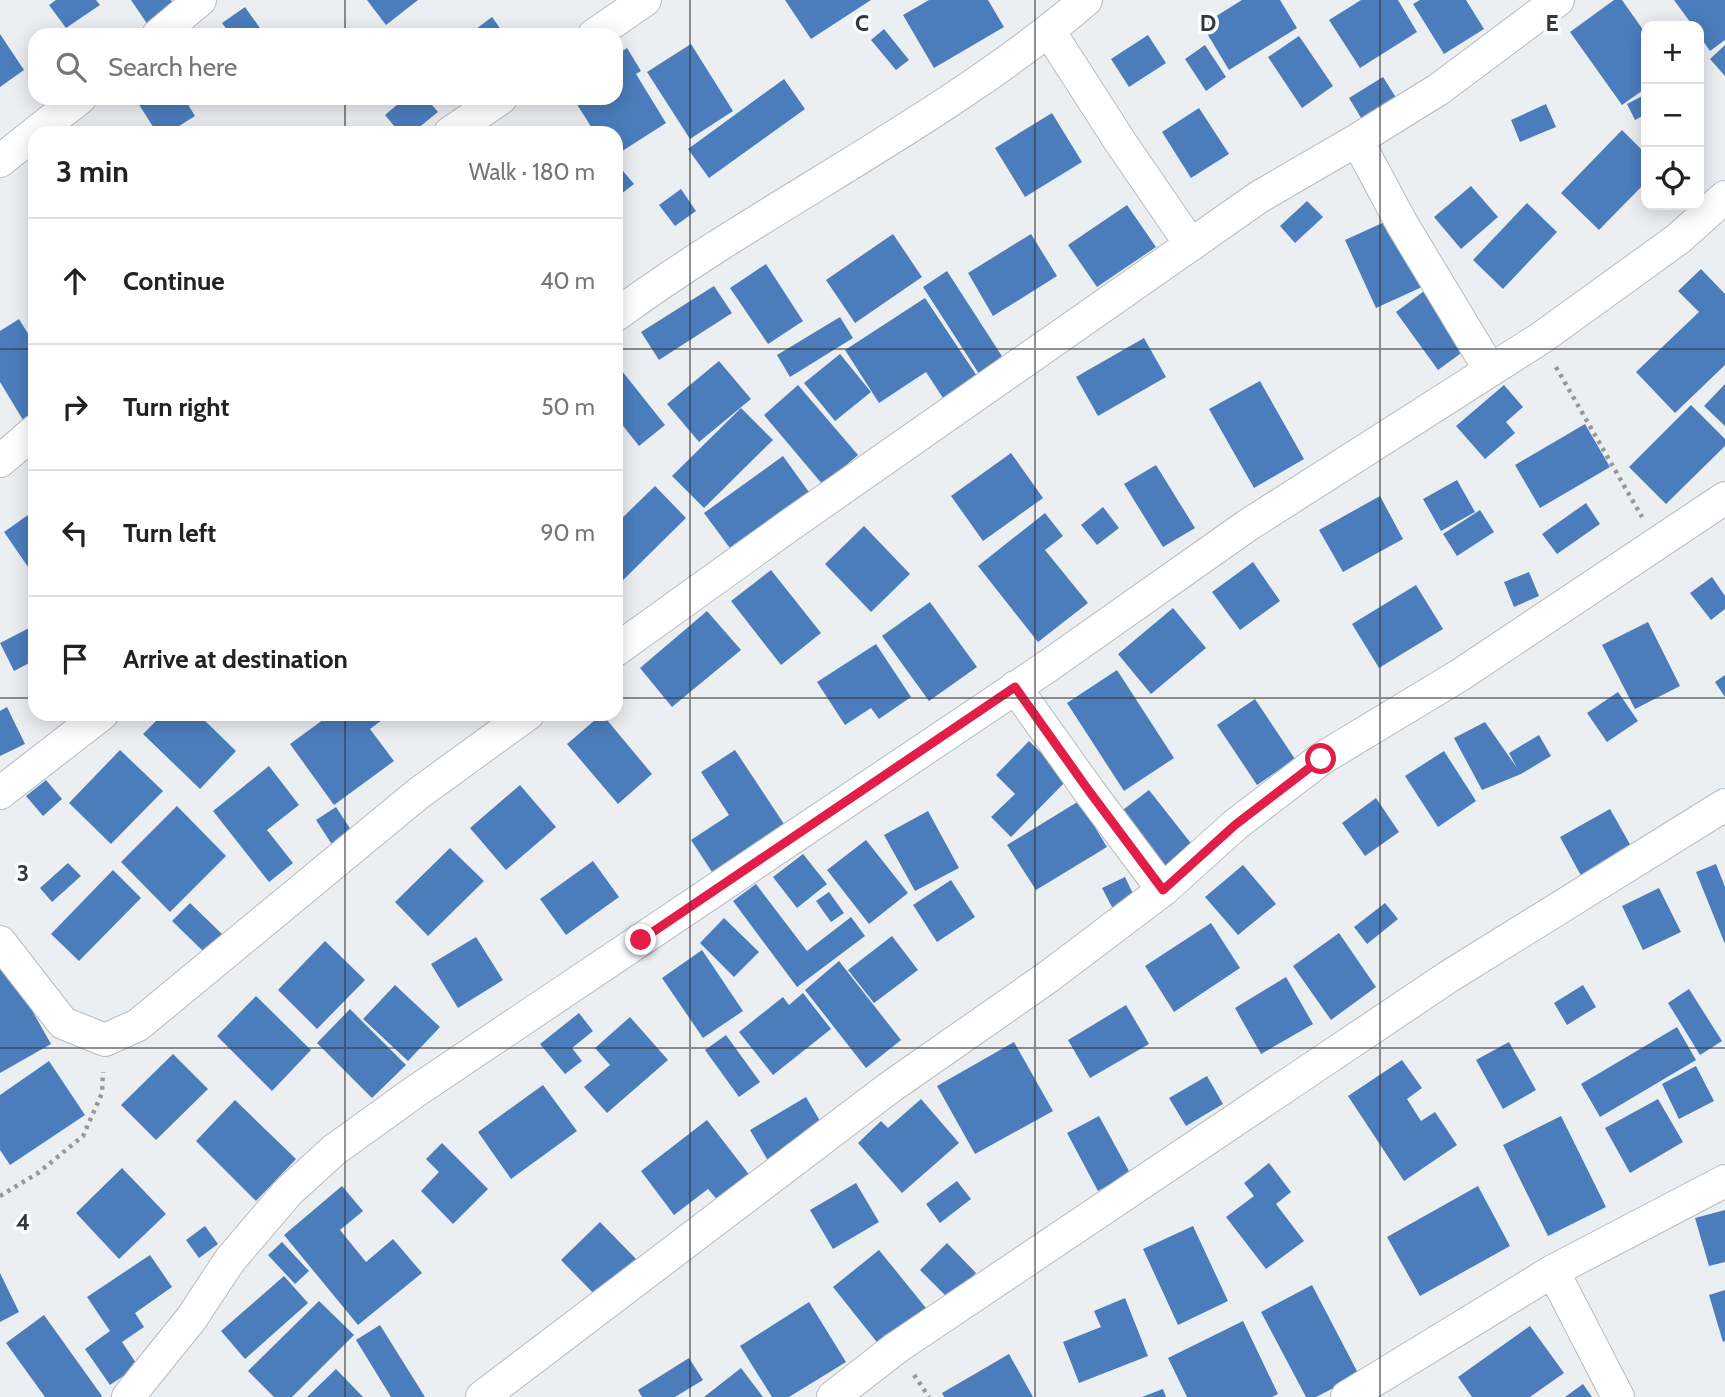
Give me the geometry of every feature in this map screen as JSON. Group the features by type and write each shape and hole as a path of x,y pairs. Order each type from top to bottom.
{"street":[{"path":"166,28 200,0"},
{"path":"604,28 645,0"},
{"path":"623,310 776,208 932,111 1049,31 1086,0"},
{"path":"623,645 1259,197 1439,89 1558,0"},
{"path":"1049,31 1121,144 1191,245"},
{"path":"44,126 70,105"},
{"path":"460,126 491,105"},
{"path":"0,161 28,139"},
{"path":"1357,140 1402,223 1490,370"},
{"path":"132,1396 191,1319 230,1260 288,1192 334,1150 1015,687 1248,525 1541,338 1678,239 1725,197"},
{"path":"0,461 28,437"},
{"path":"482,1397 889,1088 1048,977 1163,890 1235,825 1321,759 1460,675 1725,498"},
{"path":"1015,687 1163,890"},
{"path":"0,793 93,721"},
{"path":"0,942 63,1023 105,1040 138,1025 419,793 518,721"},
{"path":"833,1397 896,1348 1448,977 1725,805"},
{"path":"1347,1397 1553,1271 1725,1181"},
{"path":"1553,1271 1618,1397"}],"path":[{"path":"1541,338 1658,545"},
{"path":"0,1196 38,1173 83,1136 102,1093 105,1040"}],"building":[{"path":"56,0 96,0 100,5 66,28 49,5"},
{"path":"131,0 171,0 175,7 148,25"},
{"path":"367,0 418,0 386,25"},
{"path":"785,0 871,0 811,39"},
{"path":"929,0 988,0 1004,27 934,68 903,15"},
{"path":"1242,0 1280,0 1297,28 1229,70 1202,25"},
{"path":"1361,0 1398,0 1417,32 1360,68 1329,20"},
{"path":"1420,0 1466,0 1484,29 1444,54 1413,4"},
{"path":"1614,0 1622,0 1641,27 1641,92 1622,105 1570,32"},
{"path":"1674,0 1725,0 1725,40 1710,51 1704,42 1704,21 1689,21"},
{"path":"245,7 260,28 226,28 222,23"},
{"path":"492,17 500,28 477,28"},
{"path":"884,29 909,60 896,70 871,40"},
{"path":"0,34 24,70 0,87"},
{"path":"1148,35 1166,63 1129,87 1111,59"},
{"path":"1299,36 1333,86 1302,108 1268,57"},
{"path":"691,44 733,111 690,139 647,72"},
{"path":"1205,45 1226,77 1206,91 1185,59"},
{"path":"1725,45 1725,76 1710,59"},
{"path":"627,48 641,71 636,74 666,123 623,151 623,126 591,126 577,105 623,105 623,51"},
{"path":"1383,77 1400,104 1366,126 1349,98"},
{"path":"784,79 805,109 709,178 688,149"},
{"path":"1641,97 1641,117 1635,120 1627,104"},
{"path":"1546,104 1556,127 1520,142 1511,120"},
{"path":"139,105 188,105 195,116 179,126 153,126"},
{"path":"397,105 432,105 438,112 421,126 394,126 385,115"},
{"path":"1199,108 1229,154 1191,178 1162,132"},
{"path":"1052,113 1082,162 1025,197 995,148"},
{"path":"1622,130 1641,149 1641,187 1599,230 1561,193"},
{"path":"623,171 634,184 623,193"},
{"path":"1471,186 1498,217 1461,249 1434,217"},
{"path":"681,189 696,211 675,226 659,205"},
{"path":"1307,201 1323,217 1295,243 1280,226"},
{"path":"1527,203 1557,232 1503,289 1473,260"},
{"path":"1127,205 1156,247 1097,287 1068,245"},
{"path":"1391,219 1422,287 1376,308 1345,240"},
{"path":"893,234 922,277 855,323 826,280"},
{"path":"1031,234 1057,276 993,316 968,273"},
{"path":"766,264 803,321 768,344 730,288"},
{"path":"1701,269 1725,294 1725,365 1675,413 1636,372 1699,312 1678,291"},
{"path":"947,271 1007,364 983,380 923,287"},
{"path":"1440,279 1483,337 1438,370 1396,312"},
{"path":"714,286 732,313 659,360 641,332"},
{"path":"925,298 977,376 943,398 926,372 879,403 845,350"},
{"path":"840,317 853,338 790,377 777,355"},
{"path":"19,319 28,334 28,417 23,420 0,382 0,331"},
{"path":"1144,338 1166,377 1098,416 1076,377"},
{"path":"840,354 871,392 835,421 804,383"},
{"path":"719,361 751,399 699,442 667,404"},
{"path":"623,372 665,425 639,446 623,426"},
{"path":"1260,381 1304,459 1254,488 1209,409"},
{"path":"1725,384 1725,426 1704,406"},
{"path":"798,385 858,455 823,485 764,415"},
{"path":"1504,385 1523,407 1506,422 1515,433 1485,459 1456,426"},
{"path":"1691,405 1725,439 1725,446 1666,504 1629,467"},
{"path":"741,408 773,440 704,508 672,476"},
{"path":"1585,424 1610,467 1540,508 1515,465"},
{"path":"1011,453 1043,498 983,541 951,496"},
{"path":"783,456 811,495 732,551 704,513"},
{"path":"1156,465 1195,528 1163,547 1124,484"},
{"path":"1457,480 1475,512 1441,531 1423,499"},
{"path":"655,486 686,518 623,580 623,517"},
{"path":"1380,496 1403,539 1343,572 1319,530"},
{"path":"1586,503 1600,524 1557,554 1542,534"},
{"path":"1103,507 1119,528 1097,545 1081,525"},
{"path":"1480,510 1494,532 1457,556 1443,534"},
{"path":"1045,513 1063,536 1045,550 1088,603 1038,642 978,566"},
{"path":"28,515 28,567 4,532"},
{"path":"864,526 910,574 871,612 825,564"},
{"path":"1253,562 1280,601 1240,630 1212,592"},
{"path":"771,570 821,633 781,665 731,601"},
{"path":"1529,572 1539,596 1514,607 1504,582"},
{"path":"1712,577 1725,596 1725,609 1711,620 1690,593"},
{"path":"1416,585 1443,629 1379,668 1352,624"},
{"path":"930,602 977,667 929,701 882,636"},
{"path":"1173,608 1206,648 1151,694 1118,654"},
{"path":"707,611 741,650 672,707 640,668"},
{"path":"1648,622 1680,686 1635,709 1602,645"},
{"path":"28,629 28,664 14,671 0,643"},
{"path":"876,644 911,697 879,719 871,708 845,725 817,682"},
{"path":"1117,670 1174,758 1124,791 1067,703"},
{"path":"1725,675 1725,697 1715,682"},
{"path":"1618,692 1638,721 1607,742 1587,713"},
{"path":"1255,699 1295,759 1257,785 1217,725"},
{"path":"7,707 25,744 0,756 0,711"},
{"path":"156,721 205,721 236,751 200,789 143,734"},
{"path":"321,721 381,721 370,729 394,761 334,805 290,744"},
{"path":"594,721 608,721 652,774 618,804 567,744"},
{"path":"1485,722 1517,768 1509,753 1539,735 1551,756 1521,774 1482,790 1454,738"},
{"path":"1029,741 1068,779 1011,837 991,817 1015,794 996,775"},
{"path":"120,750 163,791 111,844 69,803"},
{"path":"735,750 784,824 712,872 691,840 729,815 701,772"},
{"path":"1444,751 1476,801 1438,827 1405,776"},
{"path":"269,766 299,805 267,830 293,863 269,882 213,811"},
{"path":"46,780 62,799 43,816 26,796"},
{"path":"520,785 556,827 506,870 470,828"},
{"path":"1149,790 1197,851 1159,881 1111,819"},
{"path":"1376,798 1399,832 1365,856 1342,823"},
{"path":"1079,801 1107,847 1036,890 1007,845"},
{"path":"177,806 226,856 170,912 121,862"},
{"path":"336,807 353,833 333,846 316,820"},
{"path":"1610,809 1636,855 1585,883 1560,837"},
{"path":"928,811 959,868 915,891 884,835"},
{"path":"866,840 908,893 869,924 827,870"},
{"path":"450,848 484,881 428,936 395,902"},
{"path":"803,854 827,884 797,908 773,877"},
{"path":"593,861 619,897 566,935 540,899"},
{"path":"68,863 81,876 52,902 40,888"},
{"path":"1716,864 1725,887 1725,944 1696,872"},
{"path":"1243,865 1276,904 1238,935 1205,897"},
{"path":"113,870 141,898 79,961 51,934"},
{"path":"1125,877 1135,898 1113,909 1102,888"},
{"path":"951,880 975,917 937,942 913,905"},
{"path":"756,884 807,951 851,917 865,936 797,987 733,901"},
{"path":"1659,888 1681,932 1643,950 1622,906"},
{"path":"829,892 844,913 831,922 816,901"},
{"path":"190,903 223,935 205,953 172,921"},
{"path":"1385,903 1398,919 1367,944 1354,927"},
{"path":"724,918 759,952 734,977 700,943"},
{"path":"1211,923 1240,968 1174,1012 1145,966"},
{"path":"1339,933 1376,987 1331,1020 1293,966"},
{"path":"892,936 918,970 874,1003 848,970"},
{"path":"476,937 503,980 458,1008 431,964"},
{"path":"325,941 365,980 317,1029 278,990"},
{"path":"702,950 743,1011 703,1038 662,978"},
{"path":"0,954 51,1044 0,1073"},
{"path":"839,961 901,1040 866,1068 805,990"},
{"path":"1286,977 1313,1024 1261,1054 1235,1008"},
{"path":"395,985 440,1027 408,1061 363,1019"},
{"path":"1583,985 1596,1007 1567,1025 1554,1003"},
{"path":"1689,989 1722,1041 1700,1055 1668,1003"},
{"path":"803,993 831,1029 773,1075 739,1032 783,997 789,1005"},
{"path":"256,996 311,1050 272,1091 217,1036"},
{"path":"1126,1005 1149,1044 1090,1078 1068,1040"},
{"path":"350,1009 406,1065 372,1098 317,1043"},
{"path":"579,1013 593,1031 572,1048 582,1061 565,1074 540,1044"},
{"path":"630,1017 668,1060 607,1113 584,1087 610,1065 595,1048"},
{"path":"1677,1027 1696,1060 1600,1117 1581,1084"},
{"path":"726,1035 760,1082 739,1097 705,1050"},
{"path":"1014,1042 1053,1111 975,1154 937,1086"},
{"path":"1509,1042 1536,1090 1503,1109 1476,1060"},
{"path":"173,1054 208,1089 156,1140 121,1105"},
{"path":"1402,1060 1422,1088 1407,1099 1421,1121 1435,1112 1457,1145 1404,1181 1348,1096"},
{"path":"49,1061 85,1115 10,1165 0,1150 0,1095"},
{"path":"1696,1066 1714,1101 1679,1119 1662,1084"},
{"path":"1207,1076 1223,1104 1186,1126 1169,1098"},
{"path":"543,1085 577,1131 511,1179 478,1132"},
{"path":"806,1097 826,1131 770,1164 750,1130"},
{"path":"921,1099 959,1143 902,1193 858,1143 881,1121 888,1128"},
{"path":"1658,1099 1683,1142 1630,1173 1605,1128"},
{"path":"235,1100 296,1159 256,1201 196,1141"},
{"path":"1099,1116 1130,1173 1098,1191 1067,1133"},
{"path":"1561,1116 1606,1207 1548,1236 1503,1145"},
{"path":"707,1120 751,1177 719,1202 708,1189 674,1215 641,1171"},
{"path":"442,1143 488,1189 453,1224 421,1191 439,1172 426,1159"},
{"path":"1269,1163 1291,1192 1276,1204 1304,1241 1266,1269 1226,1217 1254,1196 1244,1183"},
{"path":"122,1168 166,1214 119,1259 76,1213"},
{"path":"957,1181 971,1199 940,1223 926,1204"},
{"path":"856,1183 879,1222 833,1249 810,1210"},
{"path":"342,1186 363,1211 340,1230 366,1262 393,1239 422,1273 358,1325 284,1235"},
{"path":"1478,1186 1510,1246 1420,1296 1387,1237"},
{"path":"1725,1210 1725,1262 1709,1266 1695,1218"},
{"path":"600,1222 637,1260 598,1298 561,1260"},
{"path":"205,1226 218,1244 199,1258 186,1240"},
{"path":"1193,1226 1228,1301 1178,1325 1143,1249"},
{"path":"282,1242 309,1271 295,1284 268,1255"},
{"path":"947,1243 976,1273 949,1299 920,1270"},
{"path":"879,1250 930,1313 884,1351 833,1287"},
{"path":"150,1255 172,1287 135,1313 144,1327 122,1342 138,1366 110,1385 85,1349 110,1331 87,1297"},
{"path":"0,1273 19,1312 0,1322"},
{"path":"284,1276 308,1303 245,1359 221,1331"},
{"path":"1312,1285 1359,1375 1316,1397 1306,1397 1261,1312"},
{"path":"1725,1290 1725,1341 1723,1342 1709,1295"},
{"path":"1125,1298 1148,1356 1079,1383 1063,1342 1101,1327 1094,1311"},
{"path":"319,1301 354,1335 292,1397 274,1397 248,1371"},
{"path":"809,1302 846,1362 789,1397 772,1397 740,1346"},
{"path":"44,1315 101,1397 45,1397 6,1343"},
{"path":"1243,1321 1278,1394 1272,1397 1187,1397 1168,1358"},
{"path":"380,1325 425,1397 391,1397 356,1340"},
{"path":"1530,1326 1564,1373 1530,1397 1472,1397 1458,1377"},
{"path":"1009,1354 1033,1397 944,1397 942,1393"},
{"path":"689,1358 703,1380 675,1397 642,1397 638,1390"},
{"path":"741,1368 763,1397 704,1397"},
{"path":"336,1369 363,1397 307,1397"},
{"path":"1583,1384 1592,1397 1565,1397"},
{"path":"1163,1389 1166,1397 1142,1397"}],"route":[{"path":"641,940 1015,687 1163,890 1235,825 1321,759"}]}
